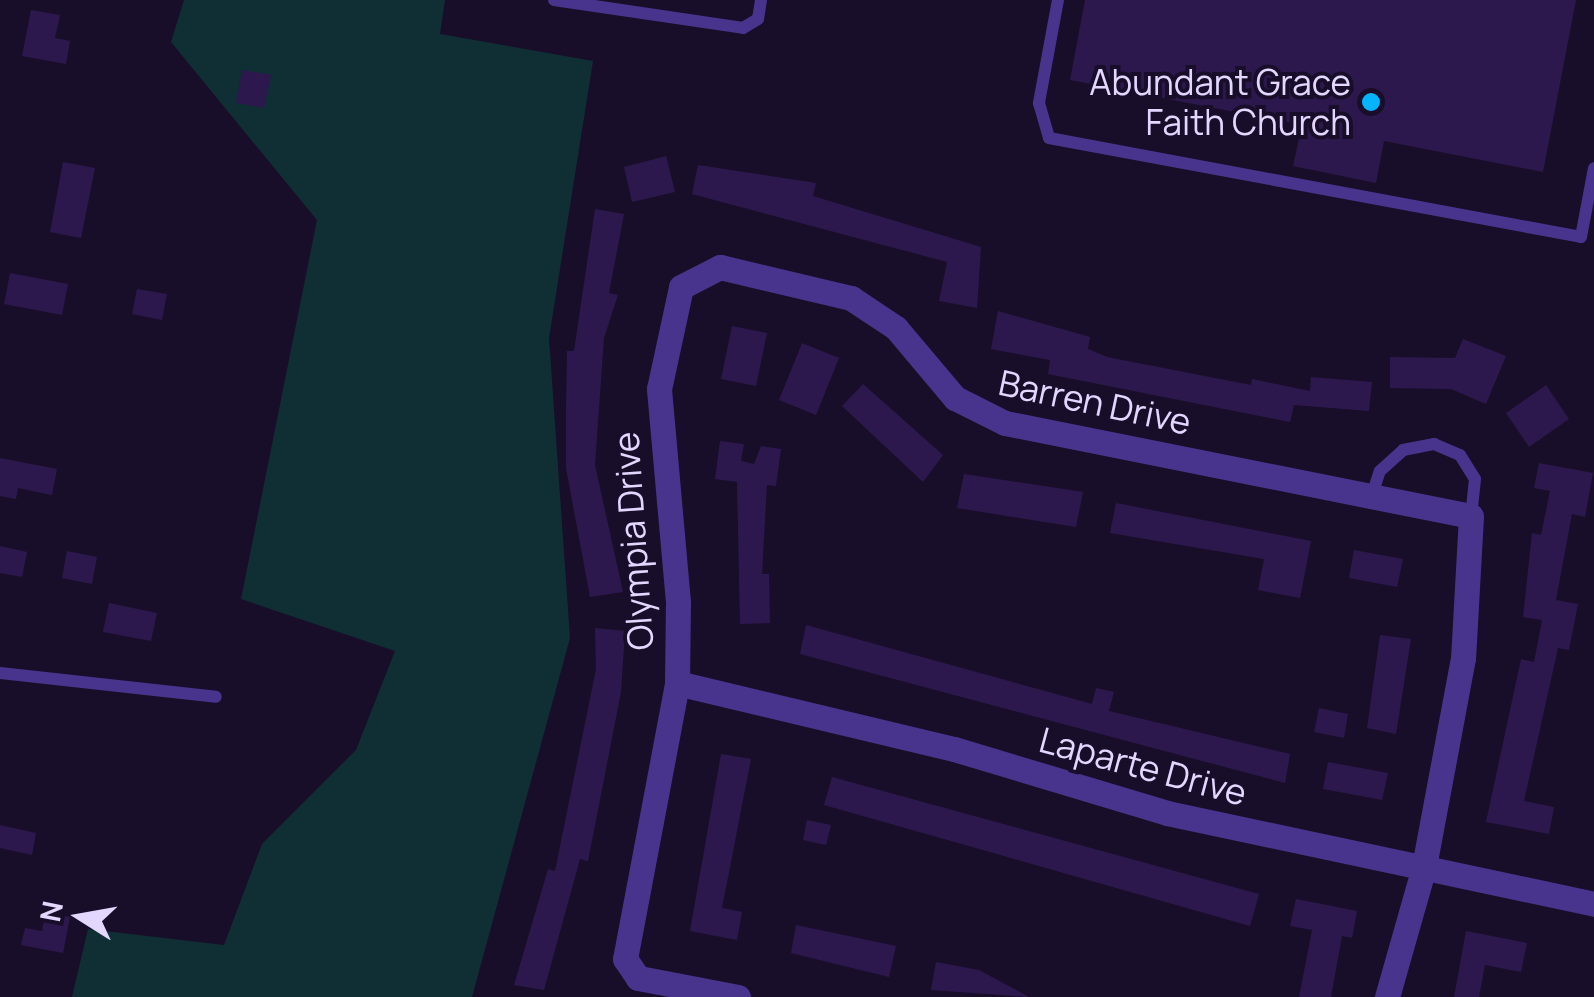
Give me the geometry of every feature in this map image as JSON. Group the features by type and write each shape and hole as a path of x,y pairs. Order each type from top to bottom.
{"street":[{"name":"Barren Drive","path":"691,276 720,268 851,298 896,328 955,398 1006,423 1472,516"},
{"name":"Olympia Drive","path":"691,276 675,300 659,388 678,602 677,683 626,960 638,978 738,997"},
{"path":"1386,997 1424,867 1463,658 1472,516"},
{"name":"Laparte Drive","path":"677,683 935,744 1167,814 1594,904"}],"lane":[{"path":"554,0 743,28 758,19 761,0"},
{"path":"1058,0 1040,103 1049,138 1581,237 1594,168"},
{"path":"1372,494 1380,471 1402,450 1434,444 1460,455 1475,480 1472,516"},
{"path":"0,673 216,697"}],"green space":[{"path":"184,0 445,0 440,34 593,61 549,338 570,638 472,997 72,997 88,929 224,945 262,844 356,750 395,651 241,599 317,220 171,42"}],"building":[{"name":"Abundant Grace Faith Church","path":"1085,0 1576,0 1543,172 1384,141 1376,183 1293,166 1302,125 1070,80"},
{"path":"31,10 60,15 55,38 70,41 66,64 22,56"},
{"path":"242,70 271,75 264,108 236,103"},
{"path":"666,156 675,192 632,202 624,167"},
{"path":"63,162 95,168 81,238 50,232"},
{"path":"698,165 816,183 813,196 981,247 977,308 939,301 947,262 692,194"},
{"path":"595,209 624,214 609,293 618,295 604,338 595,465 623,592 590,597 566,468 566,409 567,351 574,351"},
{"path":"10,273 68,284 62,315 4,304"},
{"path":"137,289 167,294 162,320 132,314"},
{"path":"998,311 1090,337 1088,349 1107,357 1251,385 1252,379 1310,391 1311,377 1372,382 1369,411 1294,405 1290,422 1048,374 1050,360 991,349"},
{"path":"732,326 767,333 756,386 721,379"},
{"path":"1463,339 1506,356 1486,404 1451,389 1390,388 1390,357 1455,358"},
{"path":"802,343 839,358 816,415 779,400"},
{"path":"863,384 943,455 923,482 842,406"},
{"path":"1546,385 1569,419 1529,447 1506,413"},
{"path":"720,441 744,444 741,461 754,464 761,446 781,449 776,486 767,485 762,574 769,574 770,623 740,624 737,482 715,479"},
{"path":"0,458 57,469 52,495 18,488 16,499 0,496"},
{"path":"1539,463 1593,473 1585,517 1572,514 1556,600 1578,604 1569,650 1558,648 1524,801 1554,807 1549,834 1486,822 1521,659 1534,662 1542,620 1523,617 1532,533 1541,535 1550,491 1534,488"},
{"path":"964,474 1083,492 1076,527 957,508"},
{"path":"1116,503 1311,541 1300,598 1258,590 1264,559 1110,533"},
{"path":"0,546 27,552 22,577 0,573"},
{"path":"1354,550 1403,559 1397,587 1349,578"},
{"path":"67,551 97,557 92,584 62,578"},
{"path":"109,603 157,613 151,641 103,632"},
{"path":"806,625 1092,704 1096,688 1114,692 1109,711 1290,754 1285,783 800,654"},
{"path":"595,628 625,631 621,692 588,861 580,859 544,990 514,985 548,869 555,871 596,669"},
{"path":"1380,635 1411,639 1396,734 1367,728"},
{"path":"1319,708 1348,714 1344,738 1314,732"},
{"path":"721,754 751,759 722,908 742,912 737,940 690,931"},
{"path":"1328,762 1388,773 1382,800 1323,789"},
{"path":"832,777 1259,894 1250,926 824,805"},
{"path":"807,820 831,825 826,845 803,840"},
{"path":"0,825 36,833 32,855 0,848"},
{"path":"1296,899 1357,911 1352,938 1342,936 1331,997 1299,997 1312,930 1290,926"},
{"path":"45,913 70,917 63,953 21,945 25,928 42,931"},
{"path":"796,925 896,946 889,977 791,953"},
{"path":"1466,931 1527,943 1521,972 1485,965 1479,997 1454,997"},
{"path":"936,962 979,970 1029,997 931,990"}],"place":[{"name":"Abundant Grace Faith Church","path":"1371,102"}]}
